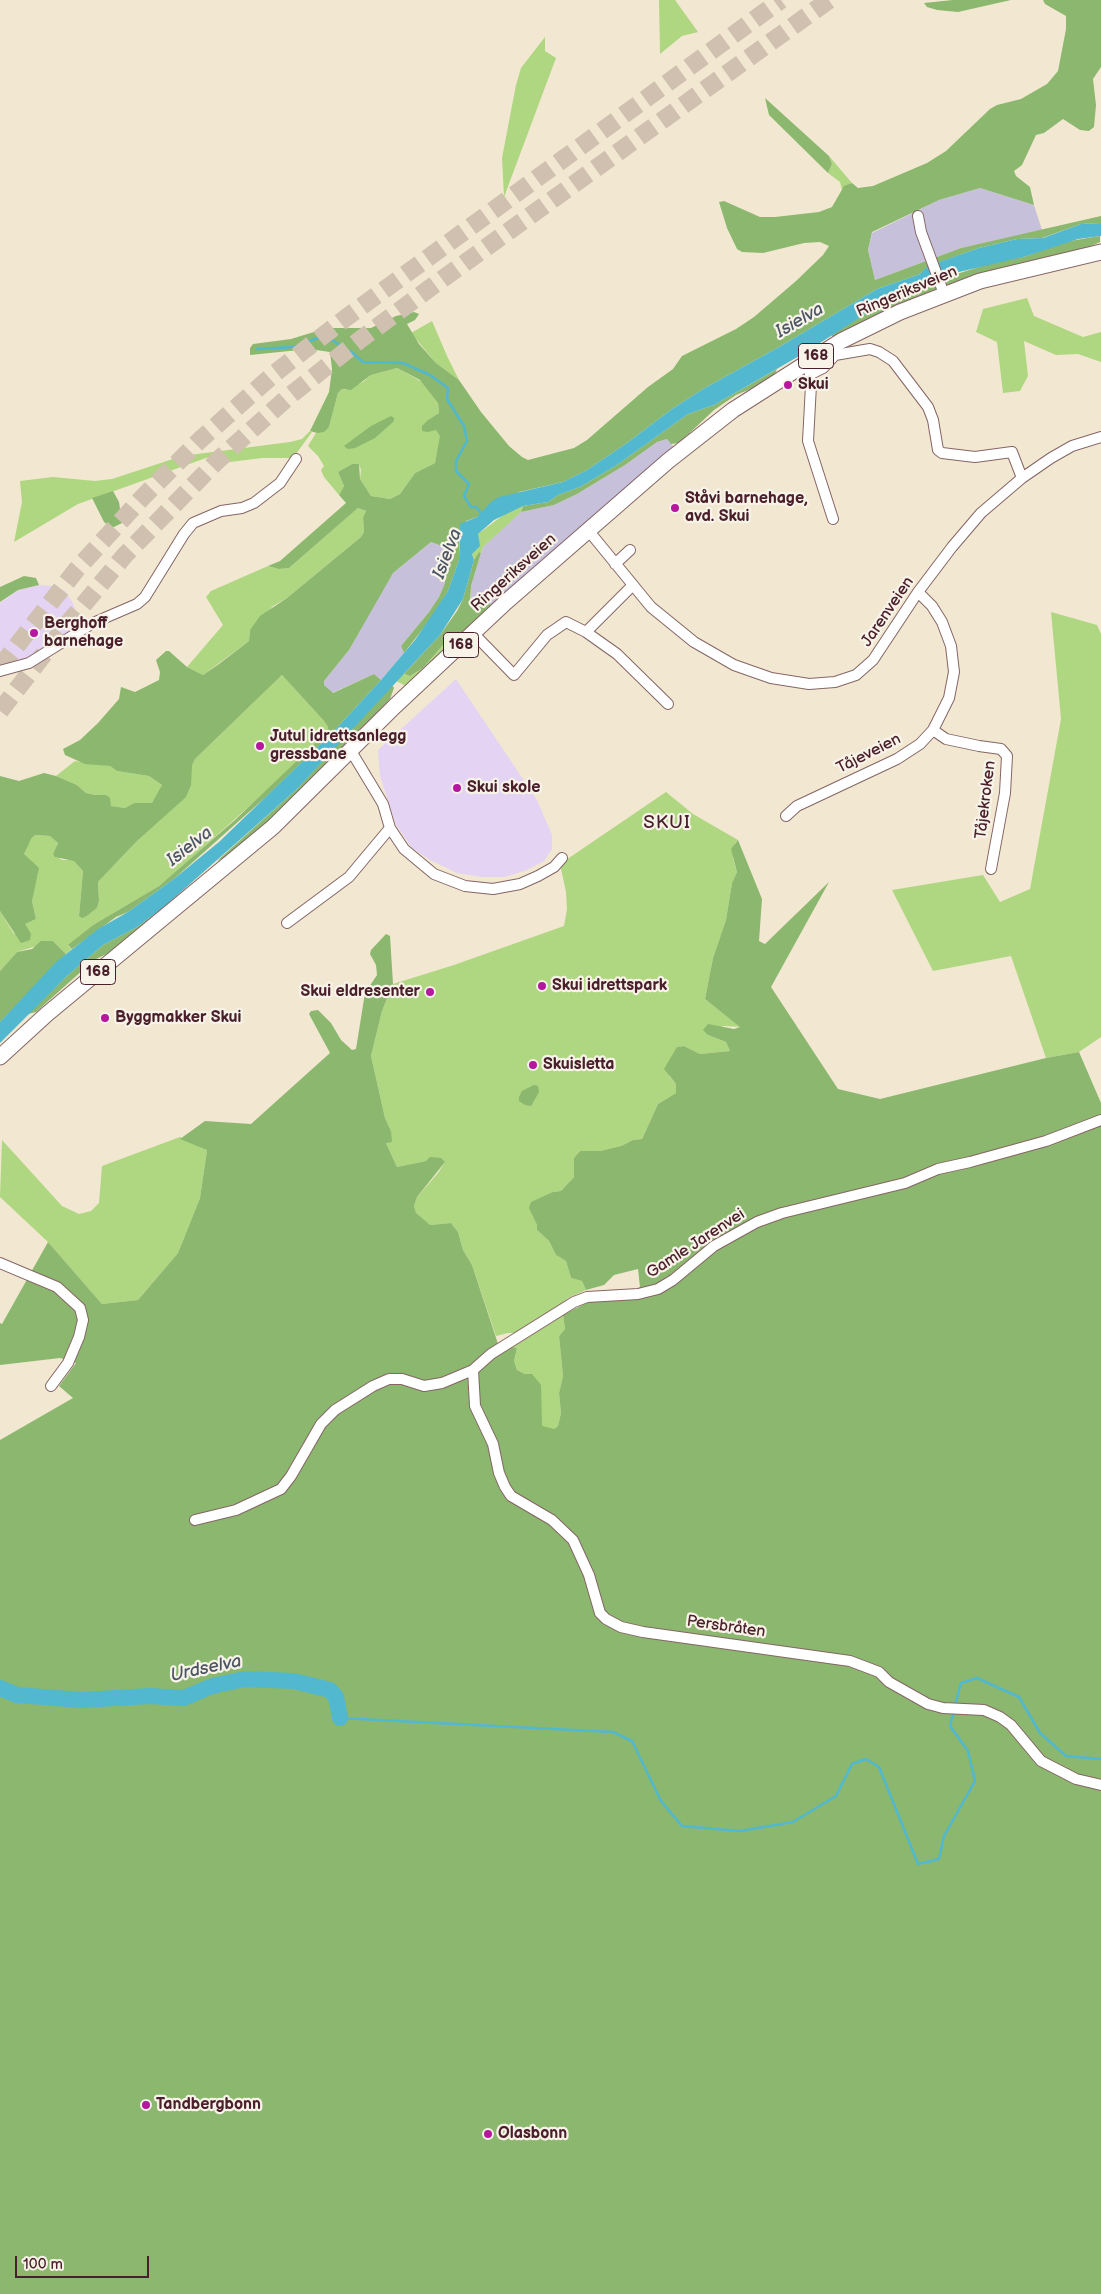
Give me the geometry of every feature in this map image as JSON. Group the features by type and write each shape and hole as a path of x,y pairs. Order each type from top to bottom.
{"main road":[{"name":"Ringeriksveien","path":"0,1057 60,1003 273,827 473,633 588,530 716,423 749,399 809,368 873,324 942,287 999,277 1101,252"}],"street":[{"path":"918,216 921,232 942,287"},
{"path":"834,518 808,441 809,368 823,368 835,355 870,349 880,352 893,361 928,407 933,420 938,450 942,453 976,457 1012,452 1022,478"},
{"name":"Jarenveien","path":"588,530 652,607 694,642 718,657 756,674 789,682 809,684 835,682 856,675 873,660 918,592 981,513 1022,478 1072,446 1101,437"},
{"path":"0,671 29,663 93,623 137,604 145,597 184,534 194,523 221,511 242,508 254,503 280,483 296,459"},
{"path":"615,564 630,550"},
{"path":"586,632 633,585"},
{"name":"Tåjeveien","path":"786,816 797,806 897,759 920,744 933,730 949,698 954,672 951,646 942,622 932,606 918,592"},
{"path":"473,633 514,675 547,635 566,622 586,632 617,654 668,704"},
{"name":"Tåjekroken","path":"933,730 946,739 1001,749 1008,756 1005,793 991,869"},
{"path":"351,751 383,804 390,828 404,849 434,874 465,886 494,889 520,884 554,867 562,858"},
{"path":"287,923 349,877 390,828"},
{"name":"Gamle Jarenvei","path":"195,1520 236,1510 281,1488 292,1476 321,1424 335,1410 373,1386 389,1379 402,1379 424,1386 442,1383 473,1370 491,1354 574,1302 587,1297 638,1294 658,1289 673,1280 714,1246 757,1222 782,1213 905,1183 938,1169 1046,1141 1101,1120"},
{"path":"0,1263 57,1287 80,1308 83,1320 80,1338 68,1363 51,1386"},
{"name":"Persbråten","path":"473,1370 476,1406 493,1444 499,1473 505,1487 512,1496 552,1520 573,1540 586,1568 600,1613 606,1619 621,1627 643,1632 850,1661 880,1672 889,1682 928,1704 943,1708 984,1710 1000,1717 1011,1726 1041,1761 1076,1779 1101,1785"}],"shaded area":[{"path":"980,188 1034,205 1042,230 961,248 875,280 868,250 872,233 939,200"},
{"path":"667,439 675,448 493,607 471,609 471,586 483,547 508,523 521,512 554,505 577,494 625,465 657,442"},
{"path":"431,542 442,546 446,555 445,583 439,597 429,612 401,646 404,653 381,680 374,674 332,693 324,685 324,681 349,650 384,586 393,573"},
{"name":"Berghoff barnehage","path":"39,585 55,586 65,591 73,603 80,624 36,654 0,667 0,603 18,590"},
{"name":"Skui skole","path":"456,679 537,800 552,835 552,849 544,861 527,870 505,877 481,877 457,873 430,860 412,848 396,825 380,776 378,750"}],"green space":[{"path":"659,0 675,0 698,32 682,36 660,54"},
{"path":"953,0 1011,0 958,12 937,10 927,7 924,3"},
{"path":"1043,0 1101,0 1101,67 1093,79 1096,105 1094,127 1089,131 1080,130 1063,119 1044,133 1036,135 1022,165 1014,171 1016,176 1030,187 1034,205 980,188 939,200 872,232 868,250 875,280 961,248 1101,216 1101,223 1081,224 1042,238 1017,239 979,248 929,266 920,274 877,289 703,389 587,470 563,482 519,492 477,517 466,521 459,539 459,560 448,591 432,617 404,653 401,646 429,612 439,597 445,583 446,555 442,546 431,542 393,573 349,650 324,681 324,685 333,693 374,674 381,680 334,731 268,795 175,878 72,949 68,945 93,925 159,886 235,820 327,732 328,727 282,675 195,759 192,765 191,785 186,797 138,840 98,882 99,901 97,908 82,918 79,916 83,871 74,861 55,857 53,854 58,843 50,836 35,835 24,854 39,868 32,901 36,919 25,924 31,934 30,940 21,943 0,911 0,776 19,781 44,773 77,785 86,793 106,795 110,798 111,806 125,808 134,803 152,803 162,785 149,776 117,771 110,766 85,764 65,755 63,749 80,740 98,723 119,699 121,687 135,692 159,680 160,672 156,660 166,651 169,651 187,667 203,675 219,664 249,641 250,630 260,616 287,598 361,537 364,532 363,517 366,511 358,508 289,568 279,569 268,566 280,561 346,503 339,495 344,486 338,472 352,464 359,464 360,479 371,496 390,499 400,494 415,473 435,463 440,436 436,430 422,431 422,426 439,413 438,403 420,380 397,368 371,375 351,390 342,389 338,393 329,427 324,432 317,433 310,431 329,392 332,369 330,352 309,349 250,355 250,348 253,344 291,339 327,328 371,328 396,316 414,312 419,314 415,320 407,324 419,344 436,363 459,380 481,412 509,446 528,460 574,448 587,440 648,387 673,369 682,356 736,329 754,317 796,281 823,255 829,246 820,242 804,243 763,253 742,252 737,249 727,228 719,202 724,201 760,217 819,212 832,207 844,186 852,183 858,188 873,186 927,163 946,151 990,109 997,105 1021,99 1047,84 1058,71 1066,29 1066,16 1045,4"},
{"path":"545,37 545,51 556,58 504,197 502,158 516,85 521,68"},
{"path":"765,98 829,156 832,164 828,173 769,115"},
{"path":"829,156 852,183 842,190 840,182 828,173 832,164"},
{"path":"1100,236 1100,242 1078,252 932,291 836,338 831,335 878,306 934,281 992,263 1027,256 1064,242"},
{"path":"1027,298 1034,316 1083,337 1101,332 1101,362 1078,354 1056,355 1024,341 1028,376 1020,391 1003,393 997,342 976,332 983,309"},
{"path":"432,321 459,380 436,363 411,333"},
{"path":"397,368 424,383 438,403 439,413 428,420 441,436 435,463 415,473 400,494 390,499 371,496 360,479 361,470 359,464 352,464 338,472 344,486 339,495 324,477 321,470 324,466 318,456 308,446 316,433 329,427 338,393 342,389 346,390 363,382 371,375"},
{"path":"777,369 775,374 758,386 736,395 714,410 679,443 671,444 667,439 657,442 625,465 577,494 554,505 521,512 523,506 548,502 558,495 580,487 617,465 688,414 714,405"},
{"path":"391,416 394,418 394,421 375,438 355,448 348,449 344,446 371,426"},
{"path":"310,431 312,432 293,458 262,458 222,463 220,455 206,458 78,504 14,542 22,502 20,481 53,477 95,481 112,479 182,456 290,442 302,439"},
{"path":"113,491 119,502 122,523 112,528 104,522 92,498"},
{"path":"523,506 521,512 483,547 481,553 479,552 474,560 472,554 478,540 478,534 506,513"},
{"path":"358,508 366,511 363,517 364,532 361,537 287,598 273,606 250,630 249,641 203,675 187,667 223,625 206,597 211,591 268,566 279,569 289,568"},
{"path":"479,552 481,553 471,586 470,606 474,610 490,604 493,607 471,628 449,638 423,668 410,676 404,674 440,635 457,611 463,599 474,560"},
{"path":"24,576 36,578 39,585 18,590 0,602 0,587"},
{"path":"1051,612 1097,625 1101,634 1101,1037 1079,1052 1046,1058 1011,956 933,971 892,890 983,875 1000,902 1030,889 1061,719"},
{"path":"471,628 406,686 396,681 403,674 410,676 423,668 449,638"},
{"path":"282,675 324,721 328,727 327,732 274,784 159,886 93,925 68,946 72,949 66,954 53,941 17,952 0,971 0,911 14,934 24,924 36,919 32,901 33,886 38,874 24,854 25,847 31,839 35,835 50,836 58,843 53,854 62,860 74,860 83,871 79,916 87,916 97,908 99,901 98,882 138,840 195,759"},
{"path":"392,685 394,688 390,699 348,741 305,790 229,855 217,861 297,789"},
{"path":"75,761 110,766 117,771 149,776 162,785 152,803 134,803 125,808 111,806 106,795 86,793 77,785 56,776"},
{"path":"666,792 693,814 738,840 735,843 733,858 737,872 732,883 726,920 713,958 705,999 741,1027 723,1026 708,1035 726,1042 730,1051 700,1054 684,1046 677,1047 669,1076 676,1084 676,1093 658,1104 642,1139 633,1140 621,1146 600,1151 580,1151 574,1158 574,1177 561,1191 553,1192 530,1208 537,1225 537,1230 549,1241 556,1255 566,1261 571,1278 582,1281 586,1290 568,1298 554,1312 521,1333 508,1333 496,1336 472,1265 463,1250 458,1232 451,1223 430,1225 423,1221 416,1213 414,1206 417,1197 445,1162 426,1161 397,1167 386,1143 391,1131 385,1118 371,1056 382,1011 393,984 454,965 564,926 567,909 566,892 560,864"},
{"path":"738,840 762,899 759,941 765,944 829,882 771,987 838,1089 880,1099 1046,1058 1079,1052 1101,1103 1101,2294 0,2294 0,1440 73,1398 59,1386 76,1363 60,1358 0,1365 0,1323 2,1324 48,1242 102,1304 138,1300 178,1253 200,1198 207,1150 180,1139 205,1121 251,1124 330,1053 309,1014 311,1011 318,1010 331,1023 341,1040 352,1050 356,1049 365,993 377,975 376,965 370,954 371,950 386,934 390,936 393,984 382,1011 371,1056 385,1118 391,1131 392,1142 386,1143 397,1167 426,1161 430,1157 441,1158 445,1162 417,1197 414,1206 416,1213 430,1225 451,1223 458,1232 463,1250 472,1265 501,1353 513,1347 517,1348 514,1361 517,1370 525,1374 532,1374 541,1385 542,1426 554,1429 558,1426 561,1413 559,1393 563,1376 559,1336 565,1329 563,1315 592,1300 614,1300 640,1287 638,1269 614,1275 604,1285 586,1290 582,1281 571,1278 566,1261 556,1255 549,1241 537,1230 537,1225 529,1208 531,1202 553,1192 561,1191 574,1177 574,1158 580,1151 600,1151 621,1146 633,1140 642,1139 658,1104 676,1093 676,1084 664,1069 677,1047 684,1046 700,1054 730,1051 726,1042 708,1035 703,1030 708,1024 734,1029 740,1027 705,999 713,958 726,920 732,883 737,872 731,849"},
{"path":"164,907 119,948 94,960 36,1012 28,1014 67,976 103,945 137,927"},
{"path":"41,941 53,941 66,954 0,1022 0,971 17,952 32,949"},
{"path":"534,1085 538,1086 539,1092 531,1106 519,1101 522,1091"},
{"path":"180,1137 207,1150 200,1198 178,1253 138,1300 102,1304 48,1242 0,1197 2,1140 62,1206 79,1214 91,1211 99,1203 102,1166"},
{"path":"563,1315 565,1329 559,1336 563,1376 559,1393 561,1413 558,1426 554,1429 549,1429 542,1427 525,1374 517,1370 514,1361 517,1348 513,1347"}],"water":[{"path":"1101,223 1101,236 1078,239 1027,256 959,272 878,306 801,355 714,405 688,414 617,465 580,487 558,495 548,502 523,506 494,520 478,534 480,546 472,554 474,560 463,599 440,635 297,789 164,907 137,927 103,945 67,976 0,1043 0,1022 56,962 98,929 128,912 175,878 219,842 334,731 381,680 415,640 448,591 459,560 460,524 477,517 491,502 499,497 563,482 587,470 703,389 877,289 920,274 928,266 979,248 1017,239 1043,238 1081,224"}],"waterway":[{"path":"257,349 294,347 325,335 341,346"},
{"path":"350,351 363,362 403,363 430,375 448,388 447,399 464,426 467,441 456,461 456,471 469,484 464,496 471,507 476,507 482,514"},
{"path":"955,1705 961,1683 977,1678 1019,1697 1040,1733 1066,1756 1101,1759"},
{"name":"Urdselva","path":"0,1688 17,1695 82,1700 150,1696 184,1698 212,1686 245,1679 294,1681 330,1690 336,1697 340,1718"},
{"path":"340,1718 613,1732 632,1741 661,1801 682,1826 740,1831 793,1822 836,1796 852,1764 866,1759 879,1767 918,1864 939,1859 944,1836 975,1781 968,1751 950,1726 954,1711"}],"tunnel":[{"path":"0,667 77,569 142,498 200,440 275,373 347,317 781,0"},
{"path":"0,711 69,622 125,555 217,461 287,398 361,339 430,288 829,0"}],"place":[{"name":"Skui","path":"788,385"},
{"name":"Ståvi barnehage, avd. Skui","path":"675,508"},
{"name":"Berghoff barnehage","path":"34,633"},
{"name":"Jutul idrettsanlegg gressbane","path":"260,746"},
{"name":"Skui skole","path":"457,788"},
{"name":"Skui idrettspark","path":"542,986"},
{"name":"Skui eldresenter","path":"430,992"},
{"name":"Byggmakker Skui","path":"105,1018"},
{"name":"Skuisletta","path":"533,1065"},
{"name":"Tandbergbonn","path":"146,2105"},
{"name":"Olasbonn","path":"488,2134"}],"district":[{"name":"SKUI","path":"667,823"}],"water label":[{"name":"Isielva","path":"800,321"},
{"name":"Isielva","path":"448,554"},
{"name":"Isielva","path":"190,847"}]}
